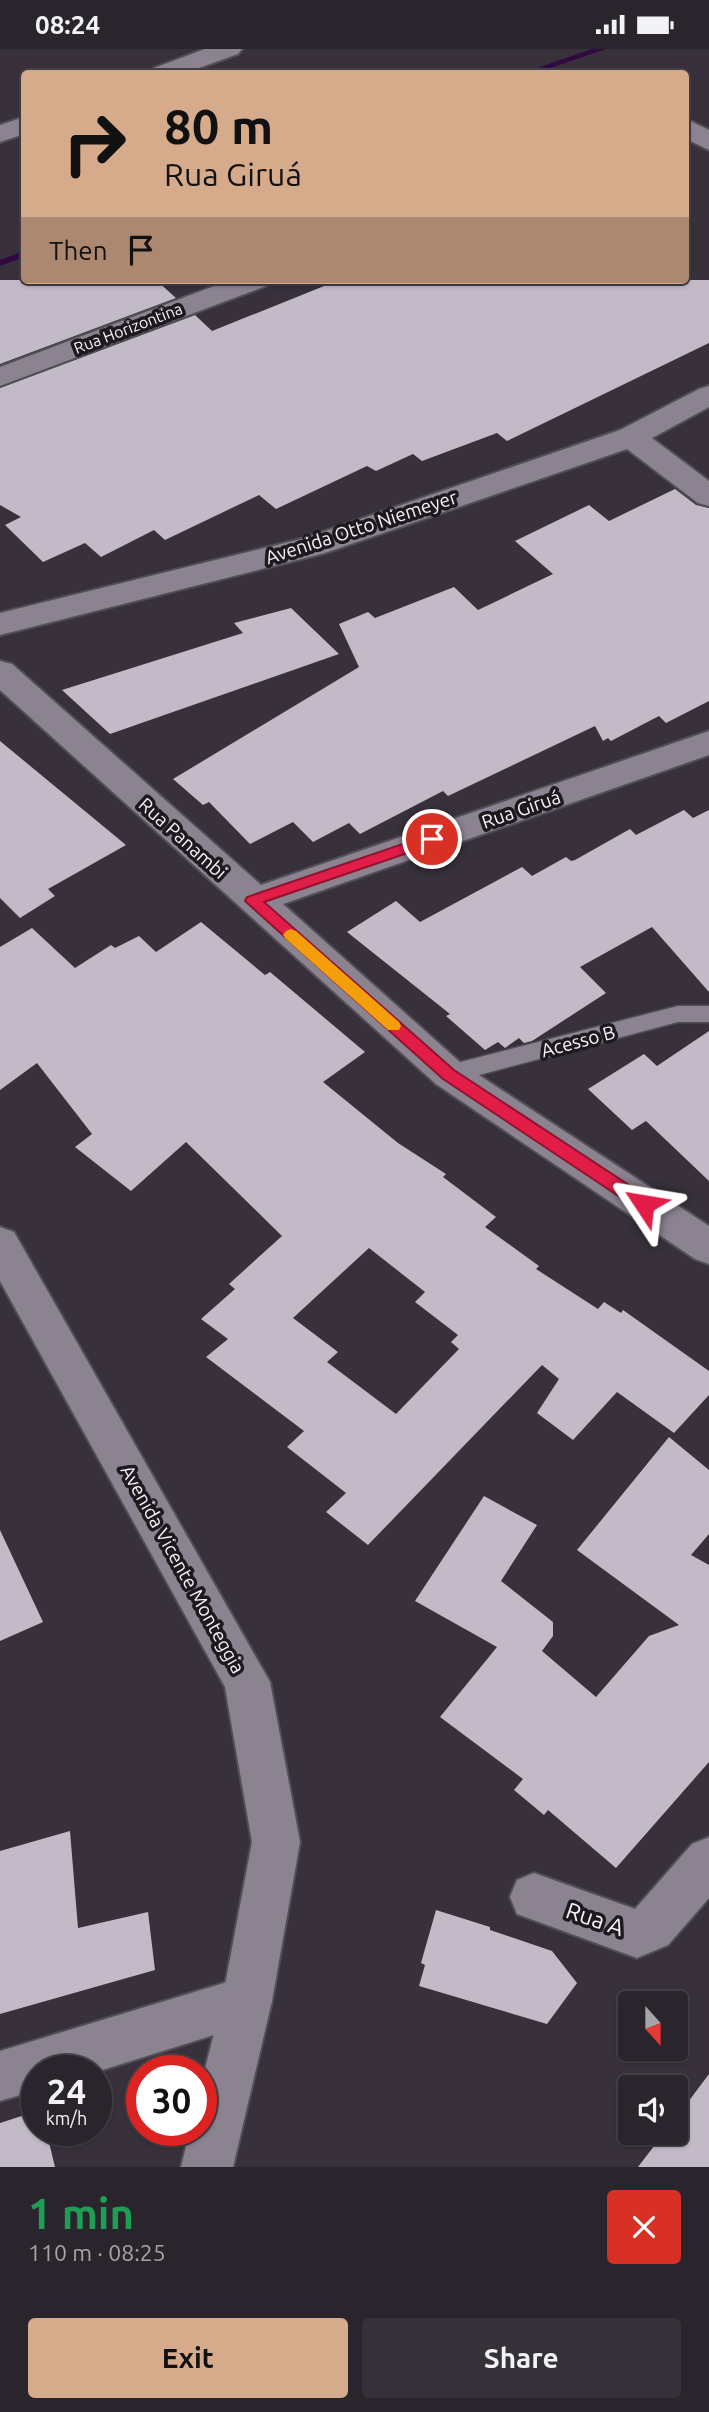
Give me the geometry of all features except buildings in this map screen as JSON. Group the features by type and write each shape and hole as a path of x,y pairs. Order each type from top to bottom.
{"street":[{"path":"171,70 229,49"},
{"path":"0,134 21,126"},
{"path":"689,129 709,142"},
{"name":"Rua Horizontina","path":"0,377 245,284"},
{"name":"Avenida Otto Niemeyer","path":"0,624 314,546 631,437 709,395"},
{"path":"631,437 709,496"},
{"name":"Rua Panambi","path":"0,671 253,901 449,1074 709,1247"},
{"name":"Rua Giruá","path":"253,901 709,743"},
{"name":"Avenida Vicente Monteggia","path":"4,1258 247,1682 276,1842 247,2001 207,2167"},
{"name":"Rua A","path":"534,1897 637,1934 651,1929 709,1861"},
{"path":"0,2076 247,2001"}],"lane":[{"name":"Acesso B","path":"449,1074 678,1014 709,1014"}],"waterway":[{"path":"537,70 601,49"},
{"path":"0,263 21,255"}],"slow traffic":[{"path":"291,935 394,1026"}],"route":[{"path":"432,839 253,901 449,1074 644,1204"}]}
